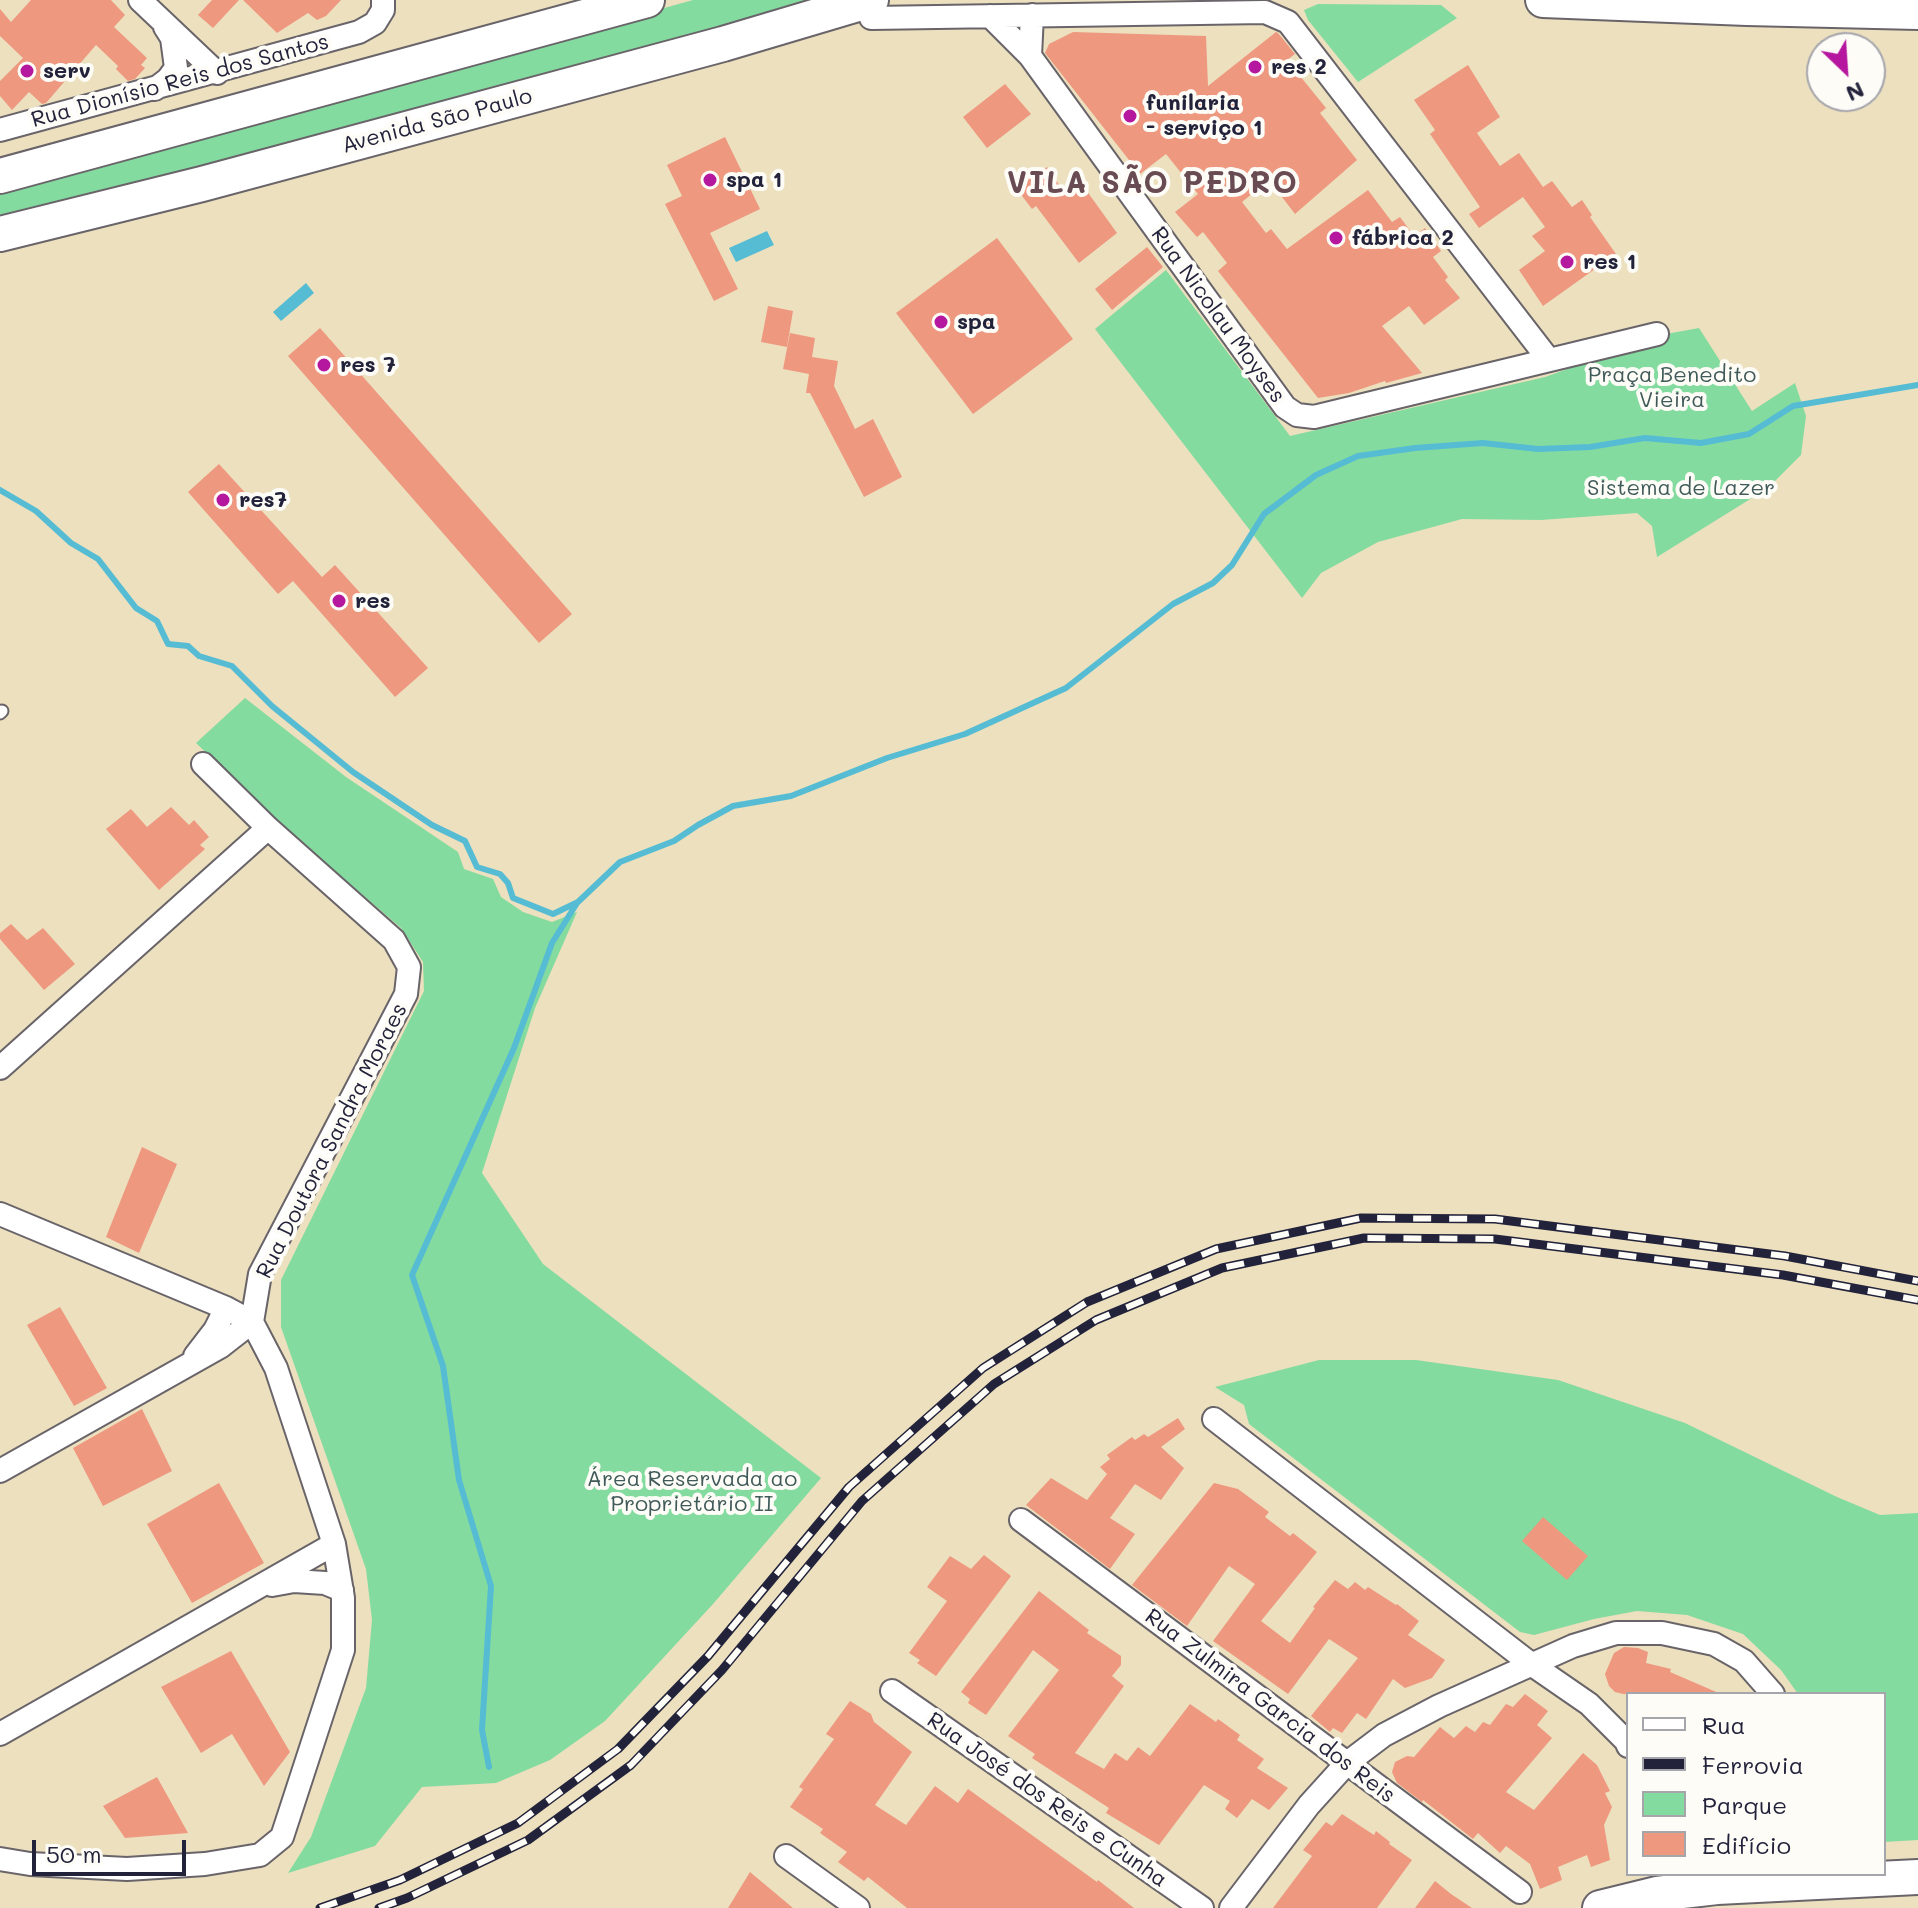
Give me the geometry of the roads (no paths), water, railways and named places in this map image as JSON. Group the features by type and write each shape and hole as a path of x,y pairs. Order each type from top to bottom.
{"main road":[{"path":"473,46 579,0"},
{"path":"0,176 647,0"},
{"path":"1543,0 1918,12"},
{"name":"Avenida São Paulo","path":"0,234 232,176 708,49 821,15 872,6"},
{"path":"1600,1908 1657,1894 1717,1887 1918,1877"}],"street":[{"path":"140,0 217,73"},
{"name":"Rua Dionísio Reis dos Santos","path":"1,128 217,73 359,32 375,23 383,10 383,0"},
{"path":"872,6 990,16 1265,12 1288,22 1549,360 1657,334"},
{"path":"1030,56 1032,15"},
{"name":"Rua Nicolau Moyses","path":"990,16 1030,56 1285,407 1297,415 1314,417 1549,360"},
{"path":"154,89 168,79 176,68 172,38 160,19"},
{"path":"0,1068 268,828 203,764"},
{"name":"Rua Doutora Sandra Moraes","path":"252,1322 260,1274 406,994 409,967 394,940 268,828"},
{"path":"0,1214 226,1308 252,1322 276,1368 334,1544 342,1590 343,1650 282,1837 260,1855 205,1864 127,1869 30,1864 0,1859"},
{"path":"185,1365 203,1349 226,1308"},
{"path":"0,1471 220,1347 252,1322"},
{"path":"1214,1419 1531,1664 1589,1704 1626,1741"},
{"name":"Rua Zulmira Garcia dos Reis","path":"1021,1520 1520,1892"},
{"path":"0,1734 334,1544"},
{"path":"255,1589 294,1581 325,1583 342,1590"},
{"path":"1231,1908 1309,1805 1347,1763 1384,1735 1439,1706 1573,1646 1616,1633 1662,1633 1714,1644 1744,1661 1771,1692"},
{"name":"Rua José dos Reis e Cunha","path":"892,1691 1202,1908"},
{"path":"786,1856 858,1908"}],"water":[{"path":"767,231 774,245 736,262 729,248"},
{"path":"306,283 314,293 281,321 273,312"}],"waterway":[{"path":"0,490 36,511 71,543 98,559 136,608 157,621 168,644 188,646 199,656 232,666 272,706 353,772 432,825 465,841 477,867 500,874 508,883 513,898 553,914 578,902 620,862 674,841 733,806 791,796 887,758 965,734 1066,688 1173,604 1213,583 1232,565 1264,514 1316,475 1358,456 1483,443 1538,449 1590,447 1645,438 1701,443 1749,434 1793,406 1918,385"},
{"path":"489,1767 482,1730 491,1586 459,1480 443,1366 412,1275 514,1048 552,943 577,903"}],"railway":[{"path":"320,1908 400,1880 518,1823 618,1749 708,1656 849,1487 983,1368 1087,1302 1216,1249 1361,1218 1495,1219 1785,1256 1918,1281"},
{"path":"379,1908 407,1898 528,1840 631,1765 722,1670 862,1501 994,1384 1096,1320 1222,1268 1364,1238 1495,1239 1783,1275 1918,1300"}],"place":[{"name":"res 2","path":"1255,67"},
{"name":"serv","path":"27,71"},
{"name":"funilaria - serviço 1","path":"1130,116"},
{"name":"spa 1","path":"710,180"},
{"name":"fábrica 2","path":"1336,238"},
{"name":"res 1","path":"1567,262"},
{"name":"spa","path":"941,322"},
{"name":"res 7","path":"324,365"},
{"name":"res7","path":"223,500"},
{"name":"res","path":"339,601"}],"district":[{"name":"VILA SÃO PEDRO","path":"1153,184"}],"park label":[{"name":"Praça Benedito Vieira","path":"1672,388"},
{"name":"Sistema de Lazer","path":"1681,488"},
{"name":"Área Reservada ao Proprietário II","path":"692,1492"}]}
